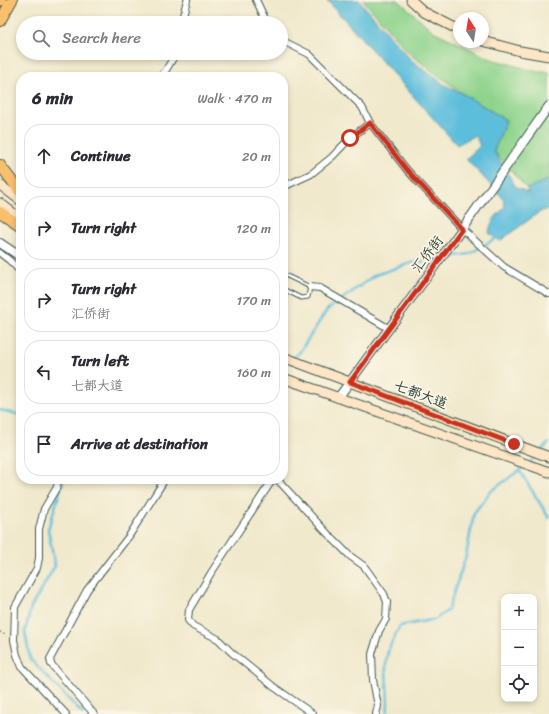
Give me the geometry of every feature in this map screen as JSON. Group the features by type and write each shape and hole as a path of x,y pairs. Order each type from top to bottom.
{"main road":[{"path":"0,21 12,0"},
{"path":"411,0 424,12 453,27"},
{"path":"489,43 520,51 549,56"},
{"path":"0,165 16,186"},
{"path":"0,185 16,197"},
{"path":"0,203 16,216"},
{"path":"0,212 16,223"},
{"name":"七都大道","path":"288,359 549,457"},
{"path":"288,380 546,471"}],"street":[{"path":"183,16 187,0"},
{"path":"256,0 264,16"},
{"path":"288,44 309,54 362,107 370,123 407,170 462,229 504,267 549,294"},
{"path":"164,72 172,60"},
{"name":"汇侨街","path":"338,398 462,229 549,106"},
{"path":"288,185 311,174 332,157 350,138 370,123"},
{"path":"0,243 16,254"},
{"path":"0,253 16,267"},
{"path":"310,287 320,288 388,328"},
{"path":"57,484 44,509 39,530 39,558 37,568 15,607 14,640 17,655 22,667 66,714"},
{"path":"94,714 51,664 50,659 87,590 129,536 162,484"},
{"path":"270,484 211,573 189,610 188,620 193,626 218,639 230,652 274,687 313,714"},
{"path":"282,484 350,556 364,566 384,594 387,602 386,619 379,631 372,654 373,680 378,706 376,714"}],"lane":[{"path":"288,276 310,287 308,297 301,298 288,292"}],"green space":[{"path":"363,0 398,0 433,31 453,41 453,48 468,48 491,59 538,72 549,72 549,179 527,189 494,151 506,120 463,94 411,55"}],"water":[{"path":"327,0 359,0 410,59 445,85 506,120 494,151 516,187 528,193 527,189 549,179 549,208 538,213 500,241 489,233 492,222 505,207 503,198 466,159 480,146 475,135 457,145"}],"waterway":[{"path":"444,258 469,254 498,237"},
{"path":"293,358 299,353 327,310 375,275 411,263 437,259"},
{"path":"0,410 16,414"},
{"path":"540,452 549,443"},
{"path":"529,463 537,455"},
{"path":"387,714 388,699 386,659 390,645 400,626 436,619 448,610 466,556 474,513 490,492 525,466"},
{"path":"520,471 549,518"},
{"path":"62,484 48,529 55,566 31,607 25,632 30,659 83,714"}],"route":[{"path":"350,138 370,123 407,170 462,229 350,382 514,444"}]}
